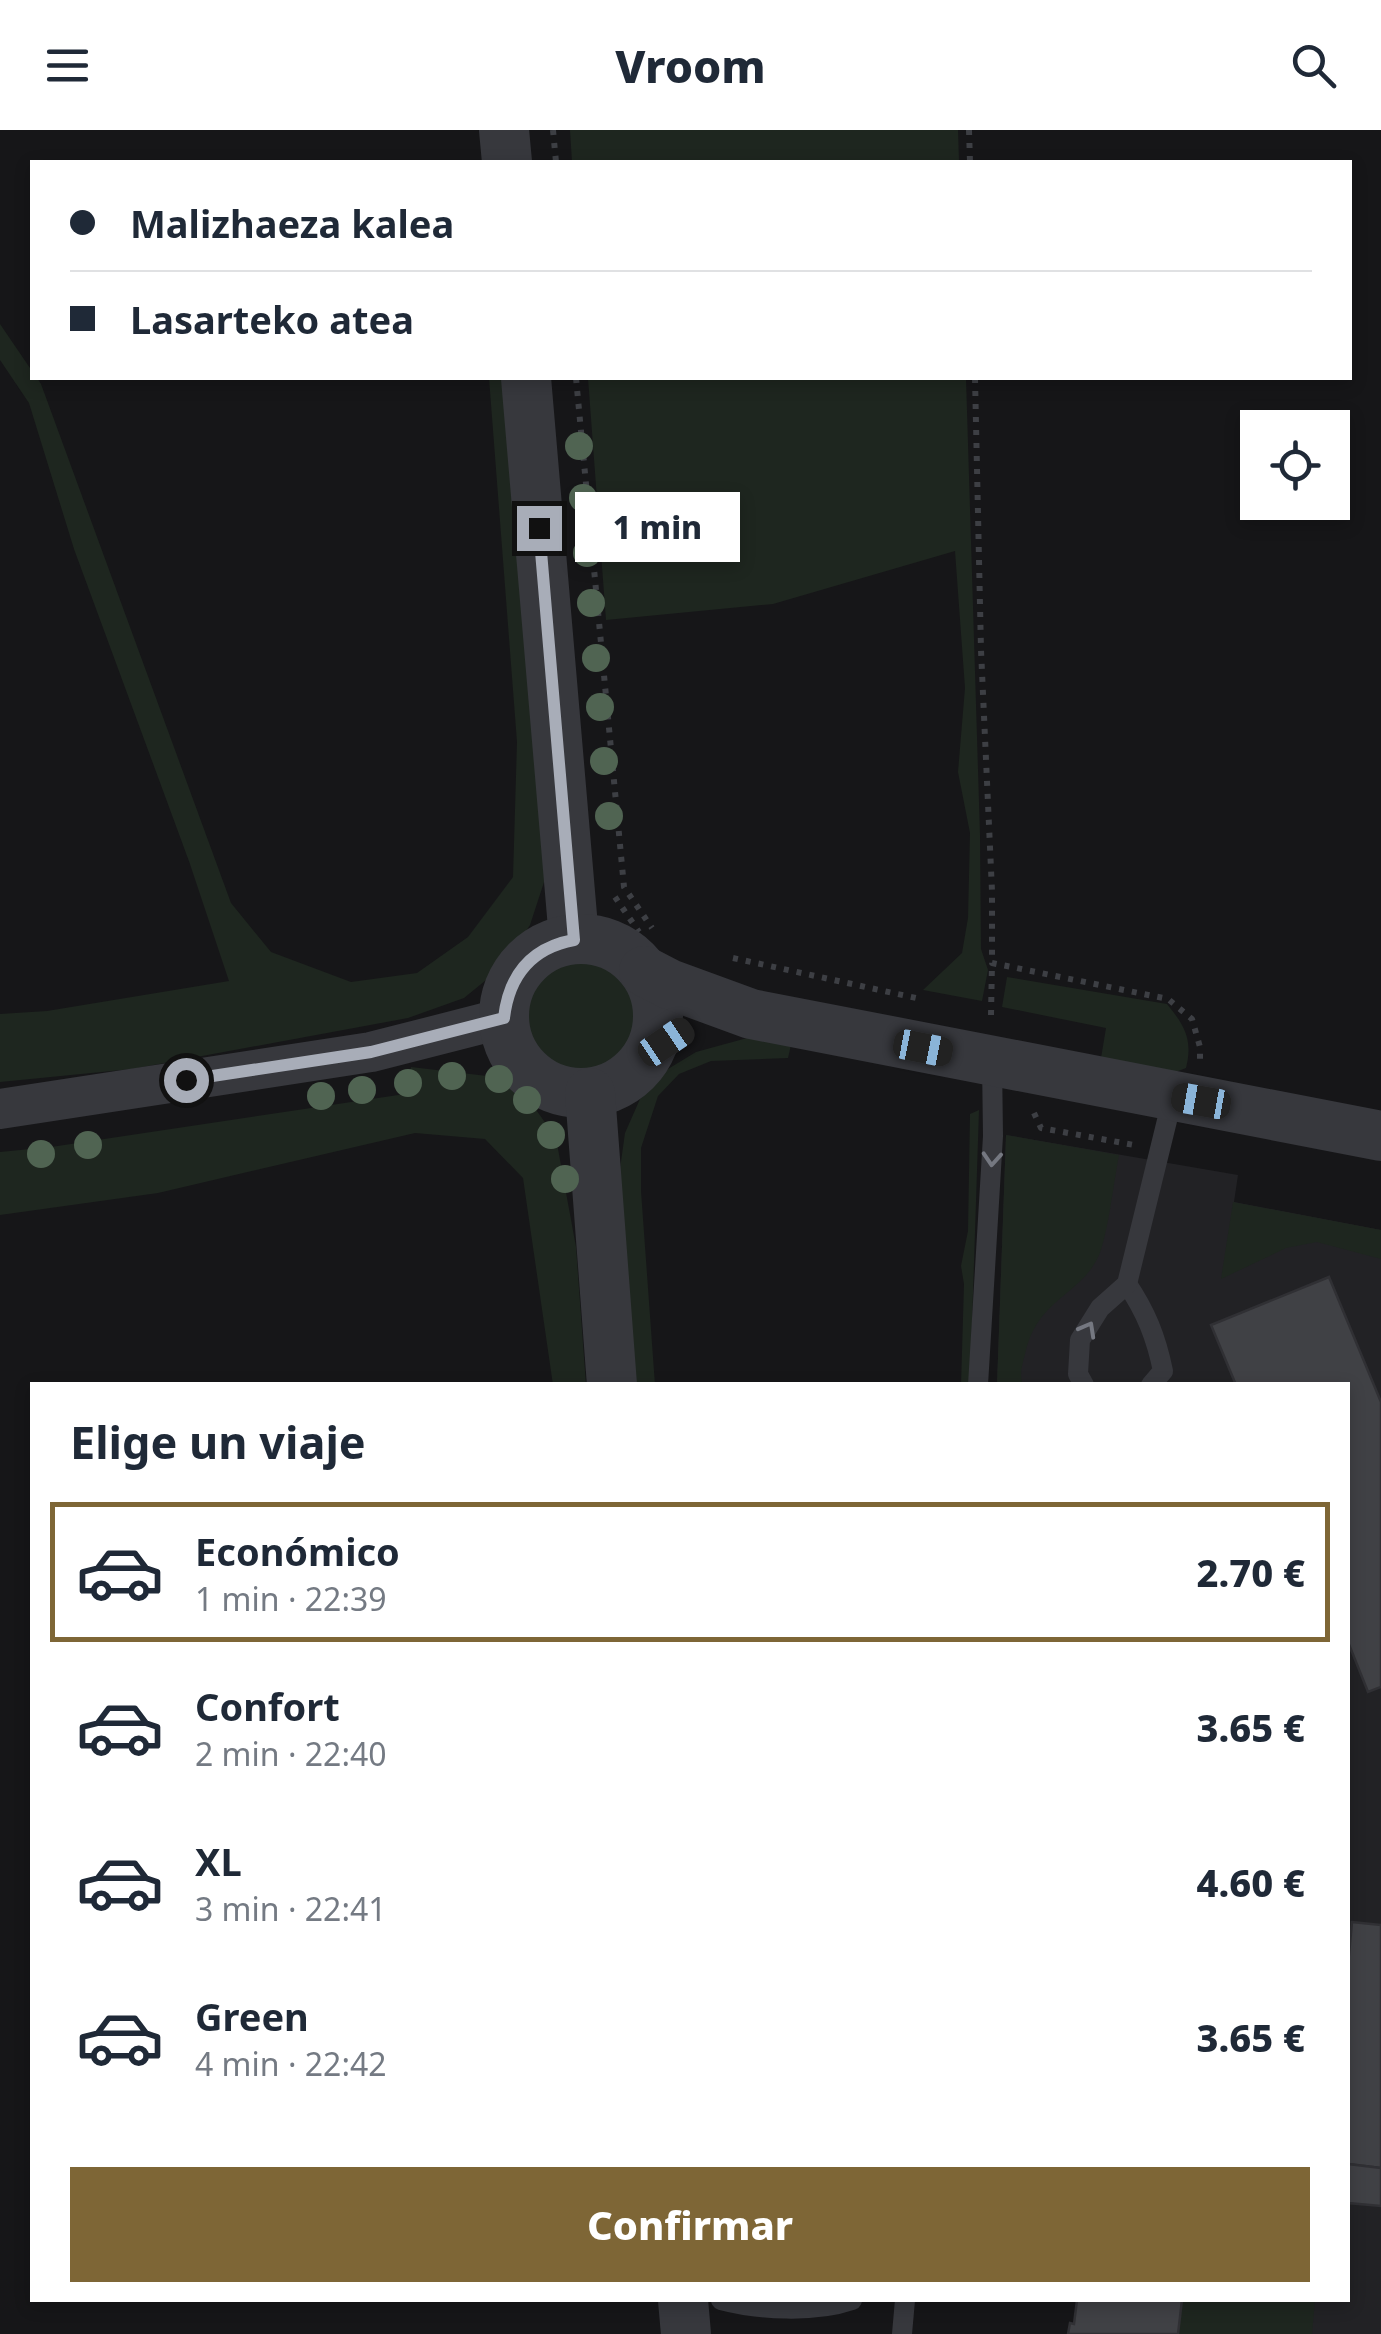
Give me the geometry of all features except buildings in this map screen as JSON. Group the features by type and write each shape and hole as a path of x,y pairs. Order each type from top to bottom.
{"street":[{"path":"504,130 507,160"},
{"path":"526,380 574,940"},
{"path":"574,940 652,950 657,1032 634,1073 613,1086 590,1093 554,1089 523,1068 512,1053 504,1018 512,981 538,952 574,940"},
{"path":"652,950 668,984 751,1014"},
{"path":"648,1054 683,1031 710,1020 751,1014 997,1031 1041,1073 1381,1136"},
{"path":"0,1109 371,1052 504,1018"},
{"path":"590,1093 612,1382"},
{"path":"683,2302 686,2334"}],"lane":[{"path":"978,1382 997,1031"},
{"path":"1082,1382 1078,1374 1080,1340 1100,1308 1126,1284 1187,1098"},
{"path":"1126,1284 1146,1313 1157,1340 1163,1370 1153,1382"},
{"path":"731,2302 806,2307 846,2302"},
{"path":"902,2334 905,2302"}],"path":[{"path":"554,130 556,160"},
{"path":"969,130 970,160"},
{"path":"576,380 624,887 651,928 652,950"},
{"path":"975,380 981,650 997,1031"},
{"path":"611,891 652,950"},
{"path":"726,957 934,1002"},
{"path":"992,963 1168,998 1192,1019 1200,1046 1187,1098"},
{"path":"972,1010 997,1031"},
{"path":"1041,1073 1034,1117 1041,1128 1136,1145"}],"shaded area":[{"path":"570,130 958,130 959,160 572,160"},
{"path":"0,324 30,368 30,380 41,384 231,903 271,952 351,982 417,973 468,937 513,877 517,742 489,380 503,380 546,876 530,925 502,967 464,998 408,1018 132,1069 0,1082 0,1014 47,1011 229,981 74,549 29,403 0,360"},
{"path":"588,380 966,380 981,949 988,970 982,1001 923,990 962,953 968,918 970,833 958,772 965,688 955,551 773,604 606,620"},
{"path":"582,959 605,964 624,977 637,996 642,1019 637,1042 624,1061 605,1074 582,1079 559,1074 540,1061 527,1042 522,1019 527,996 540,977 559,964"},
{"path":"1007,977 1167,1004 1186,1034 1186,1068 1168,1075 1100,1064 1106,1028 1002,1007"},
{"path":"758,1035 791,1045 788,1058 711,1061 679,1074 658,1096 641,1148 655,1382 634,1382 618,1183 625,1133 640,1099 668,1069 696,1052"},
{"path":"411,1067 504,1078 527,1097 556,1138 576,1247 586,1382 553,1382 523,1178 485,1139 415,1133 158,1193 0,1215 0,1152 405,1094"},
{"path":"979,1110 970,1382 961,1382 961,1266 968,1231 970,1114"},
{"path":"1006,1135 1238,1175 1234,1202 1381,1230 1381,2334 1068,2334 1077,2302 1350,2302 1350,1382 997,1382"},
{"path":"1006,1135 1119,1155 1099,1255 1082,1280 1039,1321 1023,1362 1022,1382 997,1382"},
{"path":"1233,1202 1381,1230 1381,1259 1317,1242 1286,1248 1221,1279"},
{"path":"1182,2302 1315,2302 1312,2334 1178,2334"}],"route":[{"path":"186,1080 371,1052 504,1018 512,981 524,965 538,952 574,940 539,528"}]}
